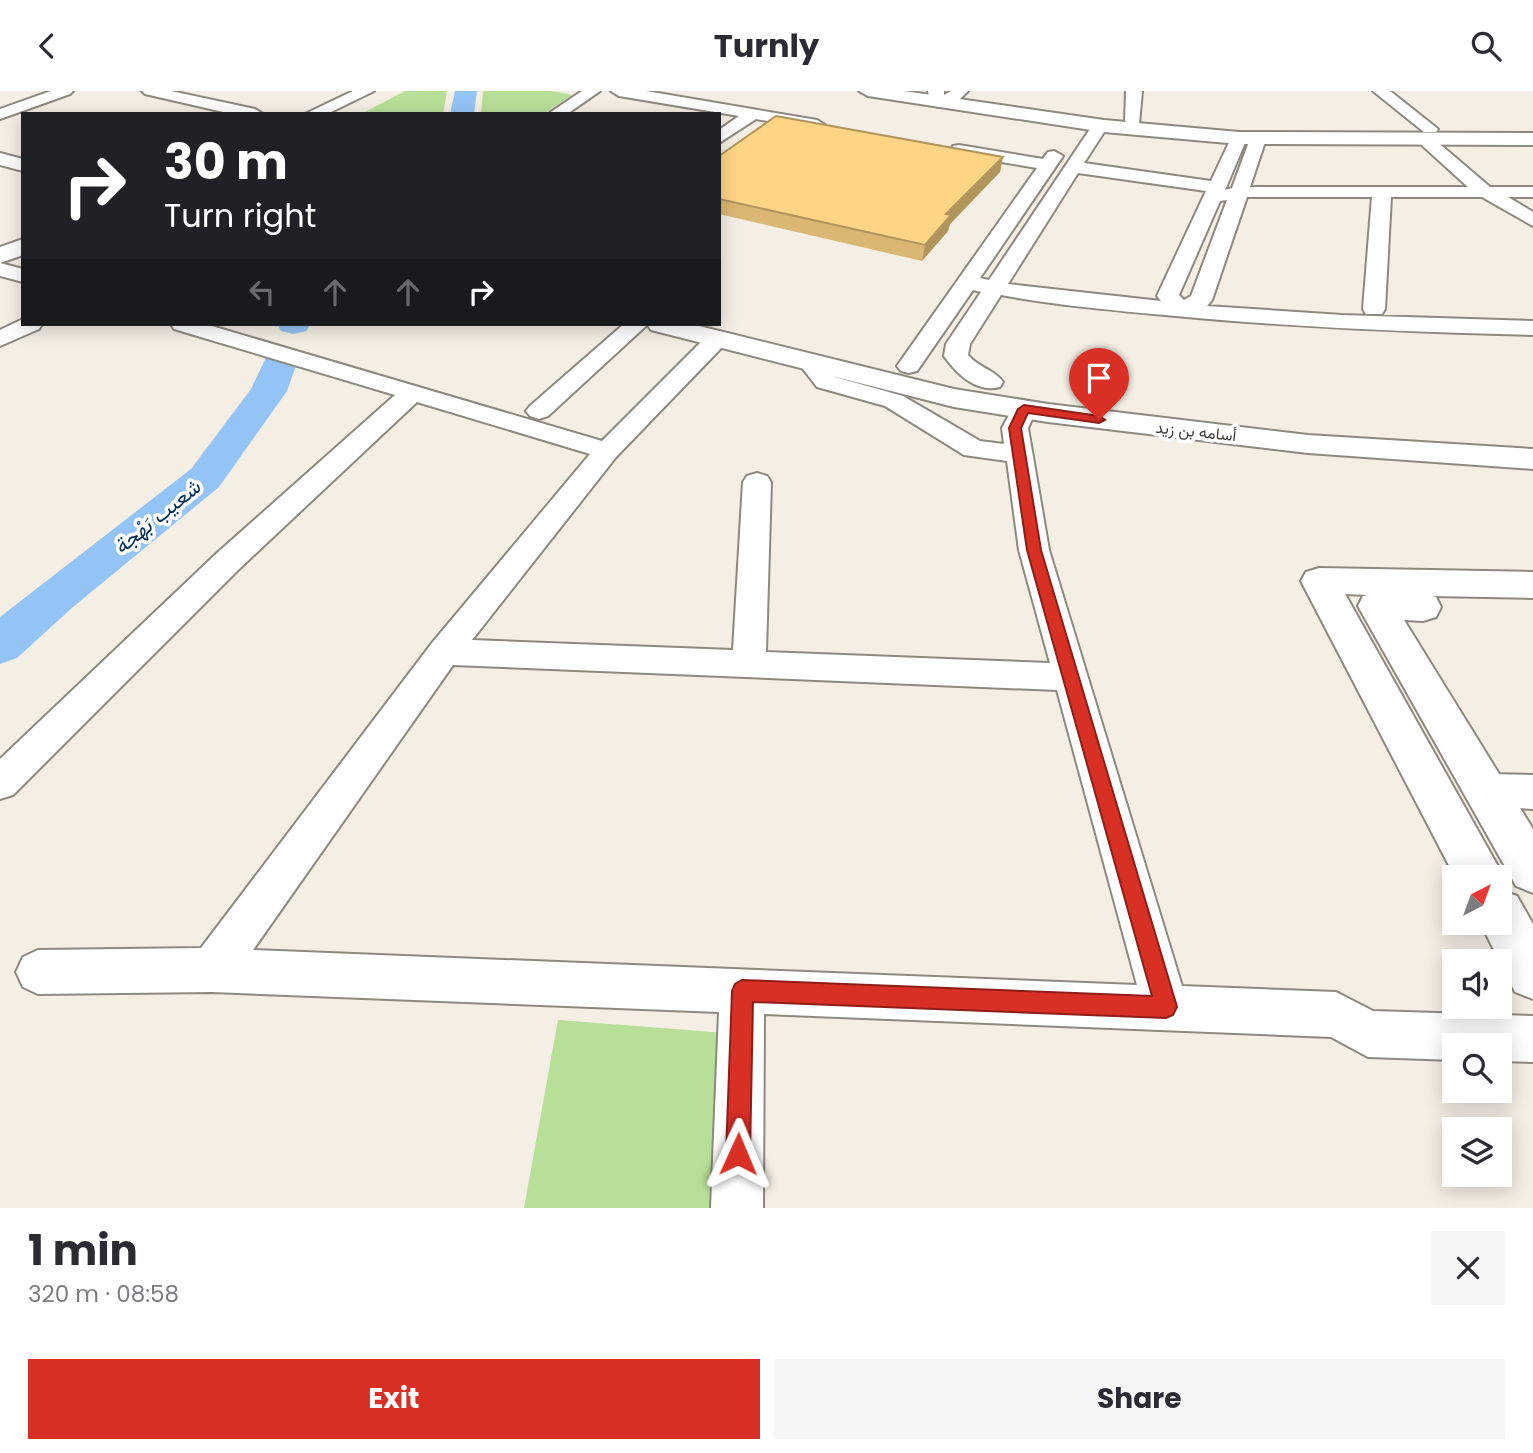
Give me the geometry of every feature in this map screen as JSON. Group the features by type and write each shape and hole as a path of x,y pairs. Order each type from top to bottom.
{"street":[{"path":"0,114 65,91"},
{"path":"150,91 246,112"},
{"path":"171,109 219,91"},
{"path":"318,112 366,91"},
{"path":"559,112 592,91"},
{"path":"619,91 833,128"},
{"path":"868,91 941,94 1133,121 1281,130 1426,133 1533,139"},
{"path":"1133,121 1134,91"},
{"path":"1381,91 1492,196 1533,220"},
{"path":"941,94 1077,123 1248,139 1533,130"},
{"path":"721,137 753,114"},
{"path":"909,366 1077,123"},
{"path":"991,381 969,372 956,356 958,344 1100,126"},
{"path":"1184,302 1215,193 1248,139"},
{"path":"1184,302 1237,196 1248,139"},
{"path":"0,143 21,148"},
{"path":"940,147 1048,165"},
{"path":"0,159 21,164"},
{"path":"1073,167 1237,196 1382,194 1492,196 1533,201"},
{"path":"1492,196 1533,192"},
{"path":"1374,309 1382,194"},
{"path":"21,234 8,253 21,273"},
{"path":"970,277 998,283 1014,293 1374,309 1533,312"},
{"path":"1184,302 1401,326 1533,328"},
{"path":"0,338 26,326"},
{"path":"189,326 412,393 615,444"},
{"path":"252,326 539,411 615,444"},
{"path":"539,411 635,326"},
{"name":"أسامه بن زيد","path":"684,326 719,329 991,381 1305,432 1533,434"},
{"path":"212,970 444,652 615,444 719,329"},
{"name":"أسامه بن زيد","path":"719,329 809,361 954,398 1024,409 1305,432 1533,459"},
{"path":"809,361 826,382 894,401 973,449 1019,454"},
{"path":"0,783 227,562 412,393"},
{"path":"1024,409 1015,428 1034,550 1166,1007"},
{"path":"749,664 757,482"},
{"path":"1473,865 1319,581 1533,585"},
{"path":"1533,610 1376,606 1533,871"},
{"path":"444,652 1071,677"},
{"path":"1485,790 1533,792"},
{"path":"1512,935 1533,974"},
{"path":"38,972 212,970 1166,1007 1336,1015 1368,1034 1533,1038"},
{"path":"737,1208 742,991"}],"green space":[{"path":"405,91 447,91 443,112 365,112"},
{"path":"483,91 552,91 572,95 546,112 481,112"},
{"path":"558,1020 726,1033 719,1208 524,1208"}],"building":[{"path":"776,116 1003,157 946,214 951,215 925,245 721,199 721,155"}],"waterway":[{"name":"شعيب بَهْجة","path":"462,112 466,91"},
{"name":"شعيب بَهْجة","path":"0,645 57,595 205,478 269,391 280,360"}],"route":[{"path":"738,1154 742,991 1166,1007 1034,550 1015,428 1024,409 1099,420"}]}
